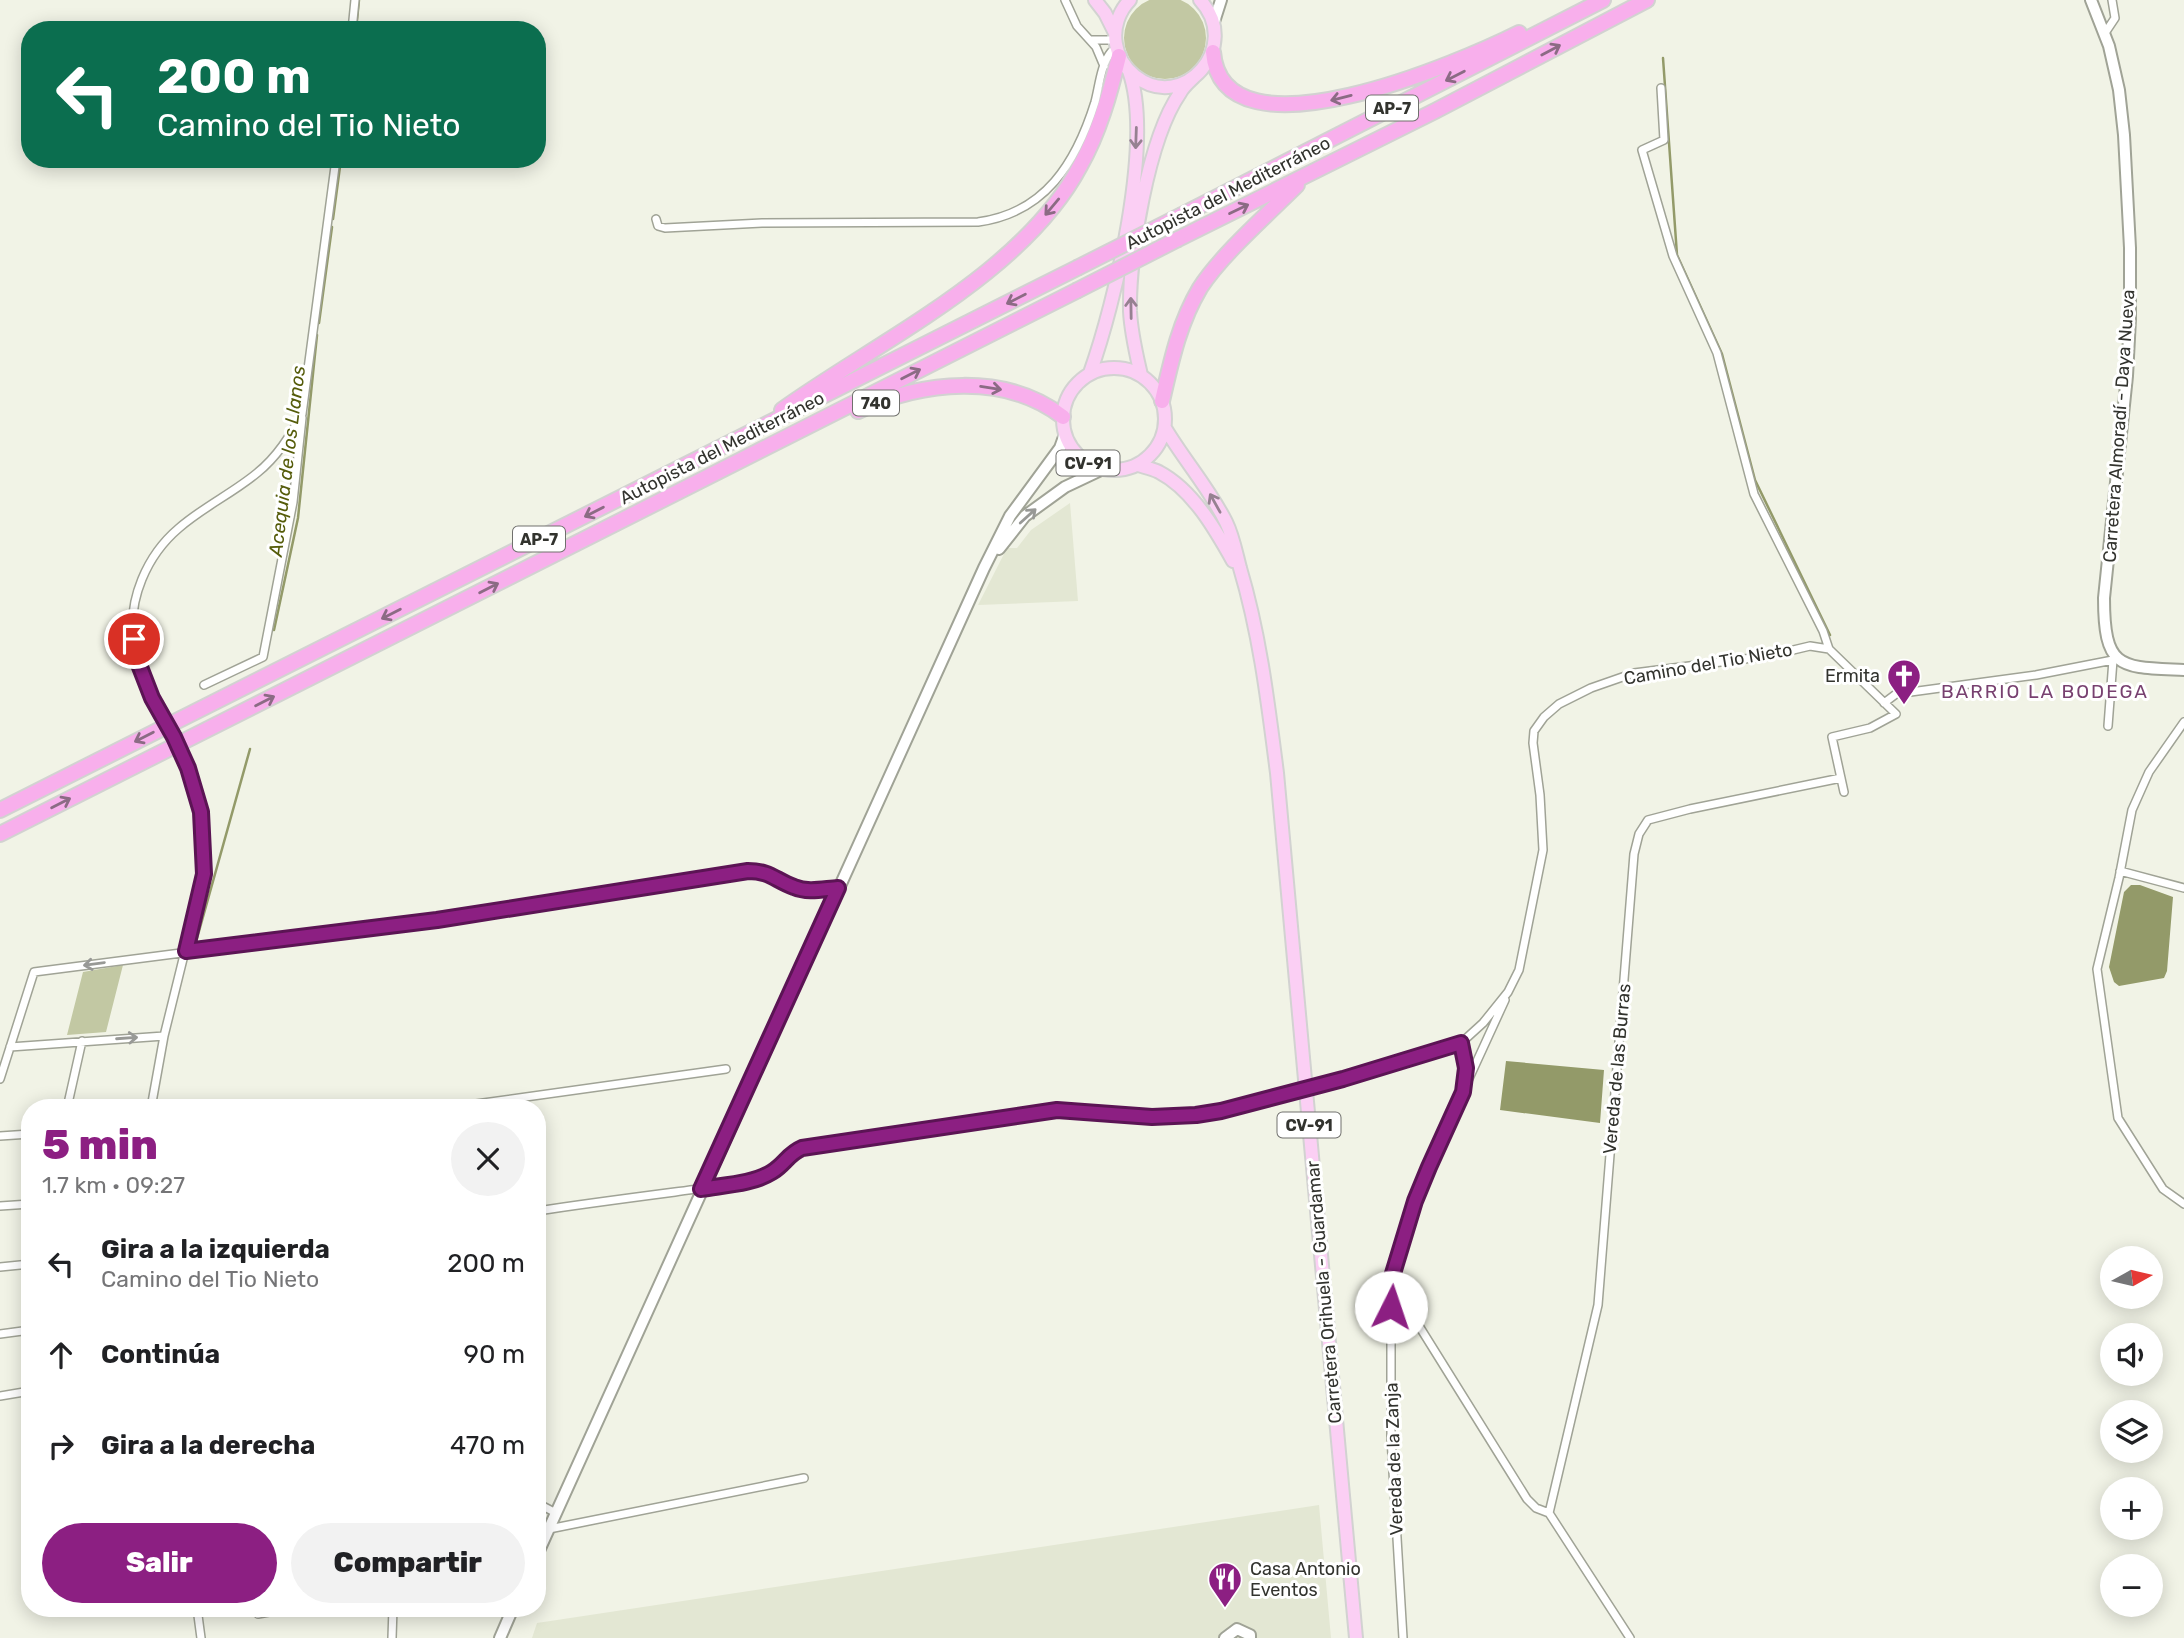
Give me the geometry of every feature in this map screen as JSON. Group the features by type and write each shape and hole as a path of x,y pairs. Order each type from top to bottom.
{"highway":[{"path":"1213,52 1214,66 1219,78 1239,93 1271,103 1309,104 1374,89 1430,70 1510,38 1586,0"},
{"name":"Autopista del Mediterráneo","path":"0,810 745,436 1603,0"},
{"name":"Autopista del Mediterráneo","path":"0,834 1307,175 1647,0"},
{"path":"745,436 796,399 900,334 1000,260 1032,232 1060,198 1080,166 1112,86 1115,46"},
{"path":"1163,401 1174,347 1200,288 1222,261 1307,175"},
{"name":"740","path":"697,483 870,406 907,393 950,386 985,387 1026,395 1046,404 1063,417"}],"main road":[{"name":"CV-91","path":"1096,0 1105,13 1115,46 1134,85 1137,107 1133,181 1107,323 1090,373 1076,385 1067,399 1063,417 1065,434 1073,450 1086,462 1103,469 1122,470 1138,465 1155,450 1165,428 1163,401"},
{"path":"1115,46 1119,17 1130,0"},
{"path":"1141,375 1133,342 1130,310 1131,280 1141,211 1160,134 1180,92 1206,66 1213,52 1216,37 1214,22 1200,0"},
{"path":"1214,22 1221,0"},
{"name":"Carretera Almoradí - Daya Nueva","path":"2091,0 2105,33 2119,90 2130,248 2127,364 2104,598 2107,638 2115,659"},
{"path":"1129,71 1140,80 1153,85 1182,84 1194,77"},
{"path":"1090,373 1115,368 1141,375 1154,386 1163,401"},
{"name":"Carretera Orihuela - Guardamar","path":"1165,428 1178,451 1205,485 1227,525 1254,613 1264,668 1277,773 1356,1638"},
{"path":"546,1536 984,568 1010,516 1060,449 1065,434"},
{"name":"Carretera Orihuela - Guardamar","path":"1138,465 1159,472 1174,483 1205,516 1236,565 1254,613"},
{"path":"984,568 1025,516 1065,487 1103,469"},
{"path":"2115,659 2132,667 2184,670"},
{"path":"500,1638 509,1617"},
{"path":"1225,1638 1237,1629 1250,1635 1250,1638"}],"street":[{"path":"353,21 355,0"},
{"path":"1065,0 1077,26 1096,47 1104,66"},
{"path":"2105,33 2115,18 2112,0"},
{"path":"1090,39 1115,46"},
{"path":"1096,47 1115,46"},
{"path":"656,219 658,226 665,228 762,223 978,222 998,219 1035,199 1064,172 1089,122 1104,66 1115,46"},
{"path":"1661,88 1664,140 1642,150 1672,256 1717,354 1754,494 1823,631 1829,649 1896,714 1870,729 1832,737 1844,792"},
{"path":"204,685 263,657 293,502 335,168"},
{"path":"153,1099 164,1036 204,874 201,812 188,768 165,718 152,698 140,667 134,639 134,612 138,588 164,541 258,473 281,449 302,414"},
{"name":"Camino del Tio Nieto","path":"1391,1280 1429,1167 1519,970 1543,850 1540,795 1533,743 1534,732 1544,717 1559,704 1591,688 1634,673 1769,656 1810,646 1829,649"},
{"path":"1884,703 1896,694 2036,675 2115,659 2108,726"},
{"path":"2184,722 2149,772 2132,810 2097,968 2118,1118 2163,1189 2184,1203"},
{"name":"Vereda de las Burras","path":"1549,1513 1598,1305 1634,854 1639,834 1648,820 1841,778"},
{"path":"0,1079 34,972 437,920 748,871 762,871 793,887 808,891 838,888"},
{"path":"2120,871 2184,888"},
{"name":"Camino del Tio Nieto","path":"546,1210 701,1189 758,1178 770,1174 782,1165 792,1152 802,1148 1057,1110 1173,1116 1221,1111 1343,1079 1461,1043 1483,1023 1508,992"},
{"path":"10,1047 164,1036"},
{"path":"69,1099 82,1041"},
{"name":"Camino del Tio Nieto","path":"1461,1043 1466,1068 1463,1092"},
{"path":"511,1099 726,1069"},
{"path":"0,1136 21,1135"},
{"path":"0,1206 21,1205"},
{"path":"0,1267 21,1265"},
{"path":"1391,1280 1527,1499 1536,1508 1549,1513 1630,1638"},
{"name":"Vereda de la Zanja","path":"1391,1280 1391,1438 1403,1638"},
{"path":"0,1334 21,1331"},
{"path":"0,1395 21,1392"},
{"path":"549,1529 804,1478"},
{"path":"546,1508 556,1513"},
{"path":"198,1617 201,1638"},
{"path":"392,1617 392,1638"}],"shaded area":[{"path":"1149,0 1181,0 1199,15 1205,30 1203,54 1194,67 1181,76 1165,79 1149,76 1136,67 1127,54 1124,38 1127,22 1136,9"},
{"path":"1070,503 1078,601 978,605 1007,548 1017,548 1031,530"},
{"path":"2131,885 2140,885 2173,897 2167,971 2164,978 2119,986 2114,982 2109,967 2124,892"},
{"path":"123,965 106,1032 67,1035 83,972"},
{"path":"1506,1061 1604,1070 1600,1123 1500,1110"},
{"path":"1319,1505 1331,1638 532,1638 537,1623"}],"waterway":[{"name":"Acequia de los Llanos","path":"357,21 359,0"},
{"path":"1663,58 1677,255 1722,354 1755,480 1830,635"},
{"name":"Acequia de los Llanos","path":"333,219 340,168"},
{"name":"Acequia de los Llanos","path":"319,323 332,227"},
{"name":"Acequia de los Llanos","path":"274,630 298,518 317,335"},
{"name":"Acequia de los Llanos","path":"196,942 250,749"}],"place":[{"name":"Ermita","path":"1904,706"},
{"name":"Casa Antonio Eventos","path":"1225,1609"}],"district":[{"name":"BARRIO LA BODEGA","path":"2045,691"}],"route":[{"path":"134,639 140,667 152,698 165,718 188,768 201,812 204,874 186,951 437,920 748,871 762,871 793,887 808,891 838,888 701,1189 770,1174 782,1165 792,1152 802,1148 1006,1116 1057,1110 1152,1117 1221,1111 1343,1079 1461,1043 1466,1068 1463,1092 1415,1201 1391,1280 1391,1307"}]}
